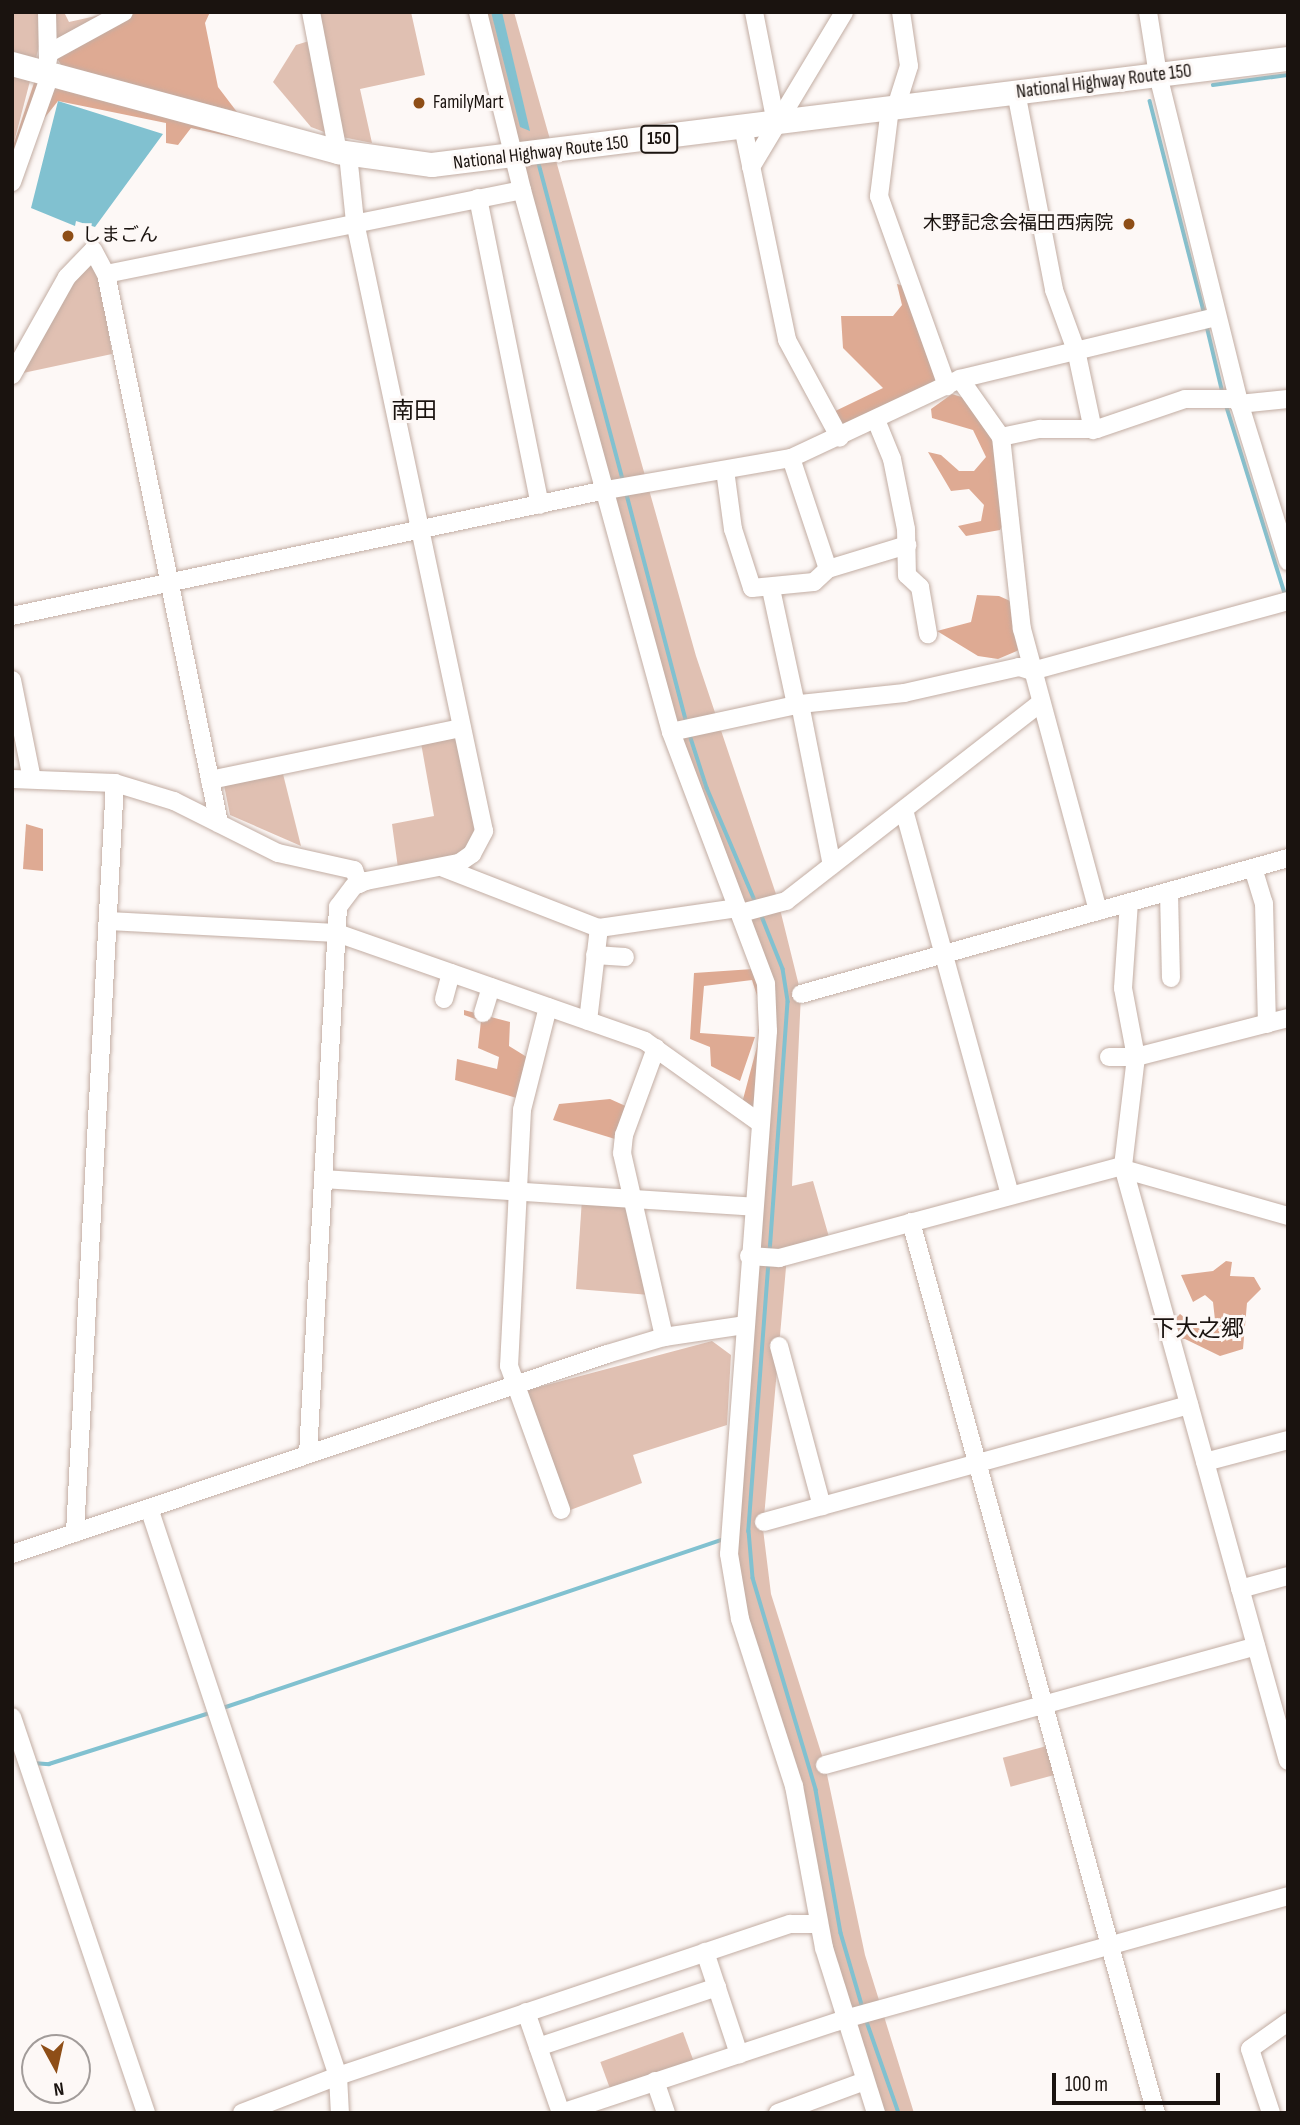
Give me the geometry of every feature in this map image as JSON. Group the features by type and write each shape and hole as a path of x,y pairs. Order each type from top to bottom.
{"highway":[{"name":"National Highway Route 150","path":"12,64 46,68 343,153 432,165 516,157 1288,59"}],"street":[{"path":"12,182 46,68 47,12"},
{"path":"46,68 124,12"},
{"path":"308,1454 337,933 342,897 359,884 444,868 472,854 484,831 355,222 343,153 311,12"},
{"path":"478,12 522,190 675,731 767,993 752,1256 728,1527 731,1565 740,1619 794,1786 818,1924 876,2113"},
{"path":"754,12 776,123"},
{"path":"751,167 844,12"},
{"path":"901,12 909,66 893,108 878,196 954,383 1001,436 1022,629 1097,911"},
{"path":"1147,12 1158,75 1217,317 1239,402 1288,561"},
{"path":"1016,92 1054,290 1076,350 1093,430"},
{"path":"743,127 787,341 840,438"},
{"path":"106,274 522,190"},
{"path":"478,198 540,505"},
{"path":"13,373 67,277 93,250 106,274 219,823"},
{"path":"12,616 606,490 791,458 840,438 954,383 1076,350 1217,317"},
{"path":"1001,436 1040,429 1093,430 1185,399 1239,402 1288,399"},
{"path":"876,421 892,459 906,545 907,575 920,587 928,634"},
{"path":"791,458 828,569"},
{"path":"725,470 733,529 752,588 771,589 814,582 828,569 906,545"},
{"path":"771,589 832,865"},
{"path":"675,731 798,705 904,693 1019,667 1032,671 1288,601"},
{"path":"12,680 33,779"},
{"path":"444,868 599,929 769,908 832,865 1041,703"},
{"path":"211,780 462,728"},
{"path":"12,779 115,783 174,801 278,853 354,870 359,884"},
{"path":"75,1533 115,783"},
{"path":"904,810 1010,1195"},
{"path":"801,994 1288,858"},
{"path":"1254,868 1264,903 1267,1024"},
{"path":"1168,892 1171,978"},
{"path":"1129,903 1123,988 1136,1057 1123,1168 1256,1646 1280,1701 1288,1761"},
{"path":"107,921 337,933 588,1021 656,1048 760,1123"},
{"path":"588,1021 590,953 599,929"},
{"path":"590,953 625,957"},
{"path":"444,999 451,973"},
{"path":"483,1013 491,987"},
{"path":"548,1007 522,1110 509,1366 561,1510"},
{"path":"1110,1057 1136,1057 1288,1018"},
{"path":"656,1048 624,1135 624,1168 664,1337"},
{"path":"752,1256 779,1258 1010,1195 1123,1168 1288,1216"},
{"path":"324,1179 753,1207"},
{"path":"911,1222 1156,2113"},
{"path":"12,1554 516,1384 664,1337 744,1325"},
{"path":"779,1346 822,1506"},
{"path":"764,1522 1189,1405"},
{"path":"1205,1462 1288,1440"},
{"path":"149,1508 338,2076 340,2113"},
{"path":"1240,1589 1288,1576"},
{"path":"825,1765 1256,1646"},
{"path":"12,1717 146,2113"},
{"path":"526,2012 561,2113 848,2018 1288,1896"},
{"path":"242,2113 338,2076 790,1924 818,1924"},
{"path":"705,1952 739,2054"},
{"path":"538,2047 717,1987"},
{"path":"1271,2113 1250,2049 1288,2022"},
{"path":"655,2081 666,2113"},
{"path":"778,2113 865,2081"}],"shaded area":[{"path":"12,12 39,12 42,35 12,150"},
{"path":"49,12 64,12 69,22 114,12 59,41 52,40"},
{"path":"136,12 210,12 205,23 218,87 237,112 62,67 56,56"},
{"path":"317,12 411,12 425,75 360,89 372,143 342,137"},
{"path":"478,12 514,12 696,656 777,897 801,994 792,1186 813,1181 831,1244 787,1256 763,1529 771,1594 825,1765 865,1955 914,2113 876,2113 844,2014 800,1786 732,1577 765,978 685,762"},
{"path":"309,41 327,133 311,127 273,82 296,45"},
{"path":"35,80 288,149 191,128 178,145 166,143 166,123 58,101 27,140 12,182 12,149"},
{"path":"96,253 112,354 23,373 59,291"},
{"path":"897,284 911,288 942,388 840,438 827,415 883,388 843,348 841,316 893,316 902,305"},
{"path":"952,394 977,402 1001,437 1009,514 1000,530 966,536 958,526 981,521 984,505 969,489 951,491 928,452 941,455 959,471 974,471 986,457 973,430 932,418 931,409"},
{"path":"977,595 999,596 1019,605 1026,647 998,659 978,656 937,631 971,622"},
{"path":"463,733 484,831 466,858 398,868 392,824 434,816 421,743"},
{"path":"283,774 301,846 230,815 224,785"},
{"path":"26,824 43,829 43,871 23,869"},
{"path":"753,969 762,1000 755,1110 742,1103 758,1043 759,1002 752,980 704,986 700,1033 755,1037 740,1081 711,1066 710,1047 690,1039 694,973"},
{"path":"464,1010 510,1022 509,1046 530,1059 520,1099 455,1080 457,1059 497,1069 499,1057 478,1048 481,1021 464,1015"},
{"path":"610,1099 630,1108 615,1139 553,1120 559,1104"},
{"path":"582,1199 633,1199 650,1295 576,1289"},
{"path":"1226,1261 1232,1262 1230,1276 1254,1277 1261,1289 1247,1303 1243,1349 1220,1356 1185,1339 1170,1338 1167,1327 1180,1314 1201,1330 1216,1329 1213,1302 1205,1295 1193,1302 1181,1275 1213,1271"},
{"path":"712,1341 731,1355 727,1425 633,1455 642,1483 565,1512 524,1391"},
{"path":"1054,1744 1062,1773 1011,1787 1003,1758"},
{"path":"683,2032 694,2063 612,2093 600,2062"}],"water":[{"path":"491,12 502,12 530,131 520,127"},
{"path":"58,101 163,134 95,227 76,221 75,226 31,208"}],"waterway":[{"path":"1213,85 1288,75"},
{"path":"1150,101 1205,315"},
{"path":"538,160 623,480"},
{"path":"1207,326 1223,393"},
{"path":"1226,404 1286,597"},
{"path":"626,491 687,724"},
{"path":"690,735 707,788 756,903"},
{"path":"761,914 783,969 788,1002 770,1251"},
{"path":"769,1262 749,1531 753,1578 816,1790 841,1933 863,2008"},
{"path":"220,1709 724,1539"},
{"path":"33,1763 49,1764 210,1713"},
{"path":"866,2019 899,2113"}],"place":[{"name":"FamilyMart","path":"419,103"},
{"name":"木野記念会福田西病院","path":"1129,224"},
{"name":"しまごん","path":"68,236"}],"district":[{"name":"南田","path":"414,411"},
{"name":"下大之郷","path":"1198,1329"}]}
